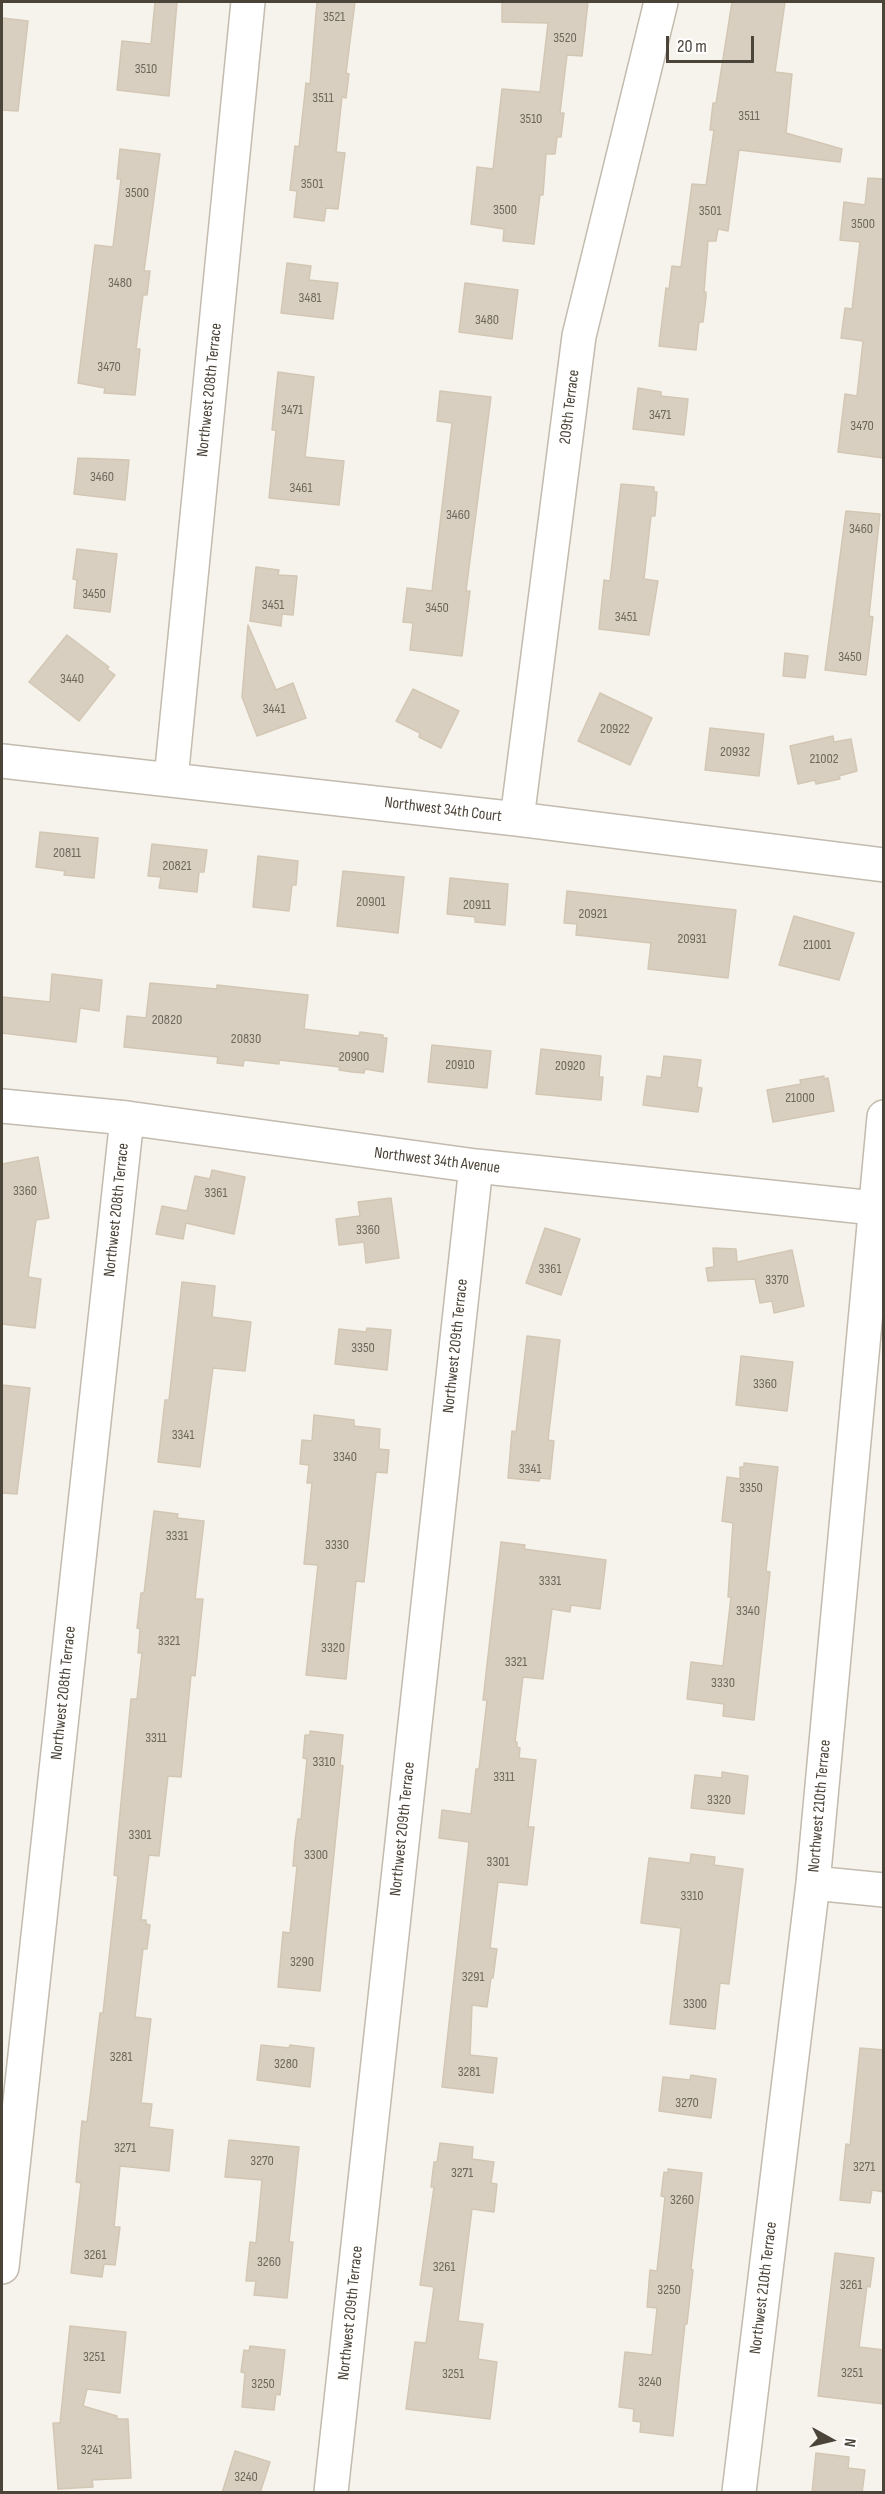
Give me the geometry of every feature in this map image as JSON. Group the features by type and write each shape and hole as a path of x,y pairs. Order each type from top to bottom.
{"street":[{"name":"Northwest 208th Terrace","path":"171,779 248,2"},
{"name":"209th Terrace","path":"517,819 579,336 661,2"},
{"name":"Northwest 34th Court","path":"2,761 517,819 884,865"},
{"name":"Northwest 34th Avenue","path":"2,1106 127,1118 476,1166 874,1208"},
{"name":"Northwest 210th Terrace","path":"739,2493 813,1883 884,1117"},
{"name":"Northwest 208th Terrace","path":"2,2267 127,1118"},
{"name":"Northwest 209th Terrace","path":"332,2493 476,1166"},
{"path":"813,1883 884,1890"}],"building":[{"path":"155,2 177,2 169,96 117,90 122,41 151,44"},
{"path":"317,2 355,2 346,73 349,74 346,98 342,97 336,152 345,153 338,209 326,208 324,221 294,217 297,191 290,190 295,146 299,147 306,83 310,84"},
{"path":"502,2 588,2 582,56 567,55 560,113 564,113 561,137 557,137 555,154 546,154 543,195 540,195 534,244 503,241 504,229 471,224 477,167 493,169 502,89 540,92 548,23 502,22"},
{"path":"732,2 785,2 775,72 792,74 786,133 842,149 840,162 739,150 728,231 718,229 716,241 708,241 704,292 706,292 706,297 703,322 699,322 696,350 659,346 666,288 669,289 672,266 681,267 692,184 706,185 714,130 710,130 713,103 716,103"},
{"path":"2,18 28,21 18,111 2,110"},
{"path":"120,149 160,154 144,271 150,271 147,295 143,295 136,349 140,349 135,395 104,393 105,388 78,383 95,245 113,247 121,179 117,179"},
{"path":"868,178 884,179 884,458 838,452 845,394 857,396 863,341 841,338 845,308 852,309 860,242 840,240 844,202 865,205"},
{"path":"287,263 311,266 309,280 338,283 333,319 281,313"},
{"path":"465,283 518,290 512,339 459,332"},
{"path":"278,372 314,377 305,457 344,461 339,505 269,498 276,430 272,430"},
{"path":"638,388 661,392 661,396 688,399 684,435 633,429"},
{"path":"440,391 491,397 466,591 470,591 462,656 410,650 413,623 403,622 407,588 432,591 452,423 437,421"},
{"path":"78,458 129,460 125,500 74,494"},
{"path":"621,484 654,487 654,492 657,492 655,516 651,516 644,579 658,581 649,635 599,629 604,580 610,581"},
{"path":"846,511 880,514 869,616 873,617 866,675 825,670"},
{"path":"77,549 117,554 110,612 74,608 77,580 73,579"},
{"path":"256,567 279,570 278,575 297,576 293,615 282,614 281,626 250,621"},
{"path":"248,625 276,690 293,683 306,718 257,736 242,697"},
{"path":"67,635 109,667 107,669 115,675 79,721 29,682"},
{"path":"785,653 808,656 805,678 783,676"},
{"path":"413,689 459,711 441,748 419,737 420,733 396,721"},
{"path":"600,693 652,718 630,765 578,741"},
{"path":"710,728 764,734 759,776 705,770"},
{"path":"833,736 834,742 851,739 857,771 839,776 840,779 816,784 815,780 798,784 790,746"},
{"path":"40,832 98,838 94,878 64,875 65,871 36,867"},
{"path":"152,844 207,850 204,872 199,872 197,892 159,888 161,877 148,876"},
{"path":"258,856 298,861 296,885 292,885 289,911 253,907"},
{"path":"343,871 404,877 398,933 337,926"},
{"path":"450,878 508,884 505,925 475,922 475,917 447,914"},
{"path":"567,891 736,910 728,978 648,969 651,943 576,935 577,924 564,923"},
{"path":"794,916 854,933 839,980 779,965"},
{"path":"52,974 102,980 99,1011 80,1008 76,1042 2,1033 2,997 50,1002"},
{"path":"150,983 217,989 217,985 308,995 304,1029 359,1036 360,1032 383,1035 383,1038 387,1038 383,1072 365,1069 364,1073 352,1072 339,1070 340,1067 279,1060 279,1064 244,1060 243,1066 217,1063 218,1057 124,1047 127,1016 146,1018"},
{"path":"432,1045 491,1051 487,1088 428,1082"},
{"path":"541,1049 601,1056 599,1077 603,1077 601,1100 536,1094"},
{"path":"664,1056 701,1060 697,1087 702,1088 698,1112 643,1105 647,1076 661,1078"},
{"path":"824,1076 824,1079 828,1078 834,1111 773,1122 767,1090 801,1084 800,1080"},
{"path":"38,1157 49,1218 36,1220 28,1277 41,1279 35,1328 2,1324 2,1164"},
{"path":"212,1170 245,1177 234,1234 186,1223 183,1239 156,1234 162,1206 187,1211 195,1176 210,1179"},
{"path":"391,1198 399,1258 366,1263 364,1242 339,1245 336,1219 360,1216 358,1202"},
{"path":"545,1228 580,1239 561,1295 526,1283"},
{"path":"713,1248 736,1249 737,1262 792,1250 804,1306 774,1313 772,1301 760,1303 755,1279 708,1281 706,1268 714,1267"},
{"path":"182,1282 215,1286 212,1317 251,1322 245,1371 213,1368 200,1467 158,1462 165,1400 169,1400"},
{"path":"367,1328 391,1330 387,1370 335,1364 339,1329 366,1332"},
{"path":"527,1336 560,1340 548,1440 554,1441 550,1479 540,1478 539,1481 508,1478 512,1431 516,1432"},
{"path":"741,1356 793,1362 787,1411 736,1405"},
{"path":"2,1385 30,1388 17,1494 2,1493"},
{"path":"314,1415 354,1420 354,1426 380,1429 379,1449 389,1450 387,1473 376,1472 364,1582 356,1581 346,1679 306,1675 318,1565 304,1564 312,1483 307,1483 309,1465 300,1464 302,1440 312,1441"},
{"path":"744,1463 778,1467 766,1571 770,1572 754,1720 723,1716 724,1704 687,1699 691,1662 723,1666 731,1597 728,1597 733,1523 722,1521 727,1477 740,1479 740,1467 744,1467"},
{"path":"154,1511 178,1514 177,1518 204,1521 195,1599 203,1599 195,1676 191,1675 181,1777 168,1776 159,1856 149,1855 141,1920 146,1920 146,1924 150,1925 147,1949 143,1949 135,2017 151,2019 141,2103 152,2104 149,2127 173,2130 169,2171 120,2166 114,2227 120,2227 115,2265 104,2264 102,2277 71,2273 81,2183 76,2182 82,2121 87,2122 100,2013 103,2013 118,1876 114,1875 131,1699 137,1699 142,1653 138,1653 140,1629 137,1628 141,1593 144,1593"},
{"path":"501,1542 525,1545 524,1549 606,1560 600,1609 571,1605 570,1612 552,1609 543,1679 523,1677 515,1742 520,1748 519,1758 536,1760 528,1827 534,1827 527,1885 498,1882 490,1948 497,1949 487,2007 472,2005 470,2055 497,2058 493,2093 442,2087 469,1842 439,1838 442,1810 471,1814 487,1700 483,1700"},
{"path":"310,1731 343,1735 340,1765 343,1766 320,1991 278,1987 283,1932 290,1933 297,1866 293,1866 295,1841 298,1819 301,1819 307,1759 303,1758 305,1735 310,1735"},
{"path":"722,1772 748,1776 744,1814 691,1808 695,1775 722,1778"},
{"path":"691,1854 715,1857 714,1865 743,1869 729,1984 720,1983 715,2029 670,2024 681,1928 641,1923 649,1858 690,1863"},
{"path":"261,2045 314,2048 310,2087 257,2080"},
{"path":"860,2048 884,2050 884,2192 872,2190 870,2203 840,2200 846,2144 850,2145"},
{"path":"691,2075 716,2079 711,2118 659,2111 663,2077 690,2080"},
{"path":"229,2140 299,2147 289,2242 293,2242 287,2298 254,2295 256,2281 246,2281 250,2242 256,2243 262,2180 225,2177"},
{"path":"440,2143 473,2147 472,2159 494,2162 491,2183 497,2184 494,2212 472,2209 458,2321 483,2324 478,2359 497,2362 490,2419 406,2409 415,2342 426,2343 434,2287 420,2285 434,2187 431,2187 434,2162 437,2162"},
{"path":"668,2169 702,2173 673,2436 640,2432 641,2422 633,2421 634,2409 619,2407 625,2352 652,2355 657,2308 647,2307 650,2270 657,2271 665,2197 661,2196 664,2172 668,2173"},
{"path":"835,2253 874,2258 870,2287 867,2286 859,2347 884,2350 884,2404 818,2396"},
{"path":"70,2326 126,2332 120,2393 87,2389 83,2406 117,2416 117,2419 128,2419 131,2478 92,2480 93,2487 58,2489 53,2423 60,2423"},
{"path":"250,2346 285,2350 280,2395 276,2394 274,2410 242,2407 245,2373 241,2372 244,2350 249,2351"},
{"path":"235,2451 270,2462 260,2493 222,2493"},
{"path":"816,2453 849,2457 848,2468 865,2470 862,2493 812,2493"}]}
